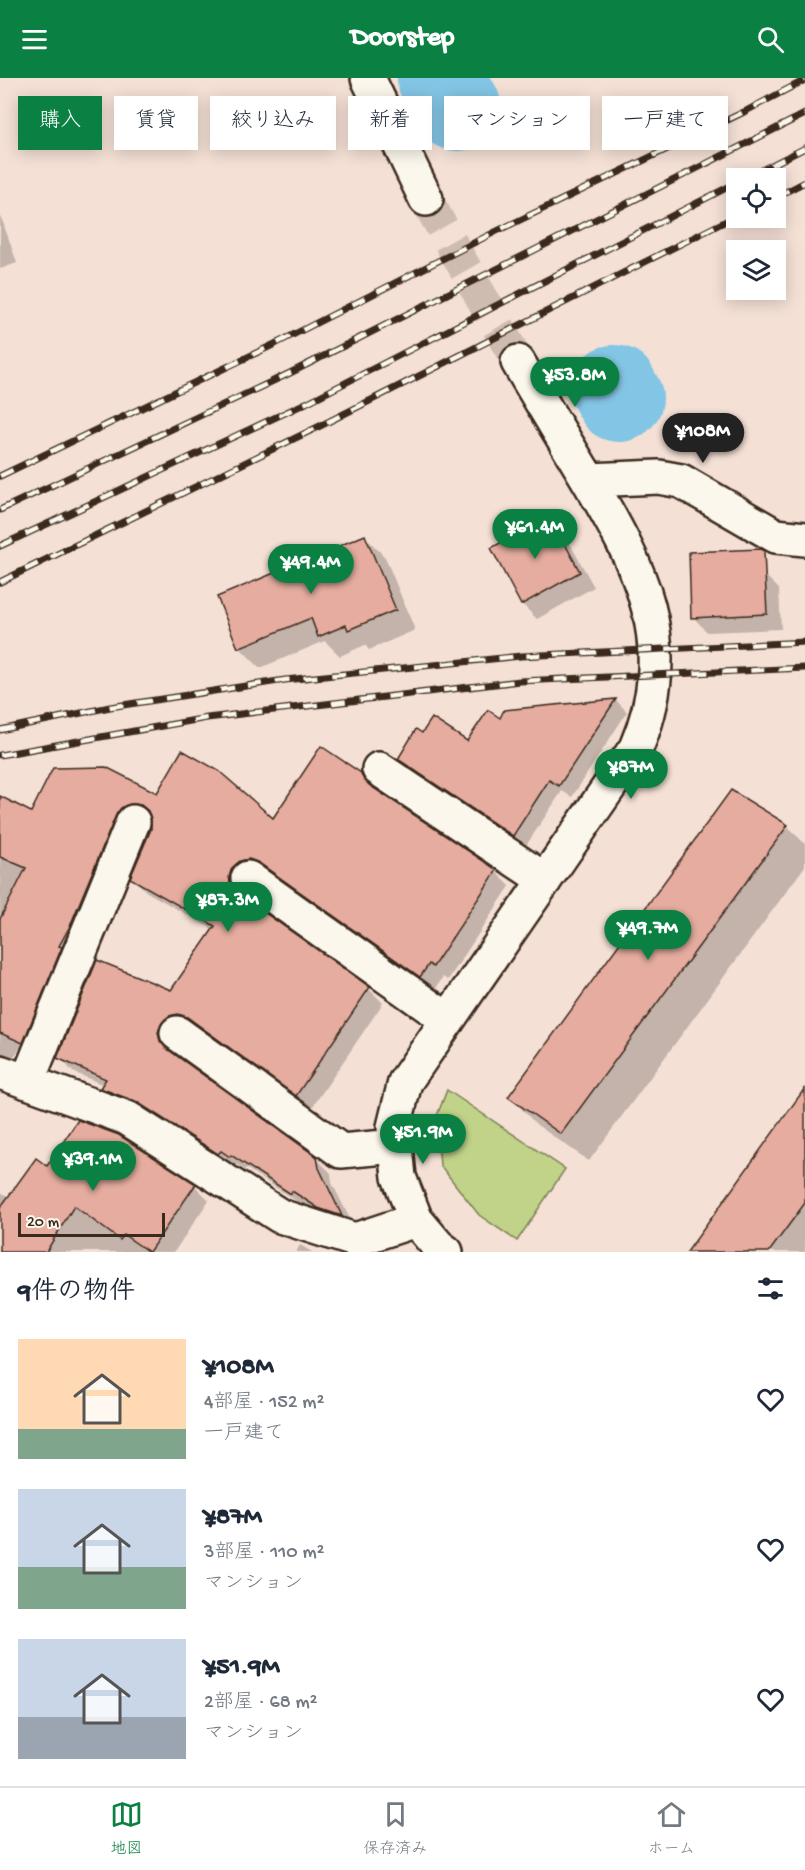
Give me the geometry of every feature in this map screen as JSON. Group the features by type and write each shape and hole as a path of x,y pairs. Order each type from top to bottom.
{"street":[{"path":"368,78 426,199"},
{"path":"446,1252 416,1220 399,1177 394,1127 405,1082 636,748 652,703 655,649 648,601 635,563 589,480 518,363"},
{"path":"589,480 659,477 681,481 776,537 805,539"},
{"path":"379,769 545,879"},
{"path":"133,822 14,1077 127,1118 280,1216 355,1240 416,1220"},
{"path":"248,878 448,1020"},
{"path":"177,1033 341,1151 396,1146"}],"green space":[{"path":"447,1090 565,1169 517,1241 479,1215 440,1165 436,1118"}],"building":[{"path":"550,516 580,572 521,605 491,548"},
{"path":"365,535 396,610 348,630 346,625 318,637 311,618 238,648 217,597"},
{"path":"761,549 764,551 767,614 691,618 689,552"},
{"path":"616,699 559,786 549,780 513,836 398,759 416,729 422,733 432,718 467,741 488,710 500,718 504,710"},
{"path":"321,746 361,773 369,785 497,870 433,967 429,964 420,977 259,863 249,859 240,861 232,868 229,877 237,893 370,987 296,1096 187,1017 178,1014 169,1016 162,1023 158,1032 160,1041 166,1048 317,1157 319,1168 342,1216 318,1208 292,1191 291,1194 231,1155 230,1157 221,1151 218,1154 137,1102 100,1088 106,1079 57,1058 97,960 171,990 215,926 130,878 151,829 148,811 141,805 130,804 121,808 116,815 70,926 59,946 62,947 23,1043 0,1033 0,919 26,868 0,857 0,796 31,812 53,768 106,767 157,793 182,750 219,771 273,818"},
{"path":"731,790 788,825 561,1134 508,1097"},
{"path":"805,1088 805,1203 769,1252 687,1252"},
{"path":"78,1120 119,1135 196,1184 149,1252 124,1235 120,1240 74,1206 46,1252 0,1252 0,1208 36,1158 47,1166"}],"waterway":[{"path":"441,78 451,96"},
{"path":"614,389 619,398"}],"tunnel":[{"path":"426,199 518,362"}],"railway":[{"path":"0,476 277,343 497,231 744,112 805,80"},
{"path":"0,510 290,373 805,114"},
{"path":"766,168 805,148"},
{"path":"786,192 805,182"},
{"path":"0,546 306,403 726,188"},
{"path":"0,582 316,428 726,221"},
{"path":"0,730 110,707 285,680 521,656 805,642"},
{"path":"0,755 207,718 520,681 805,668"}]}
